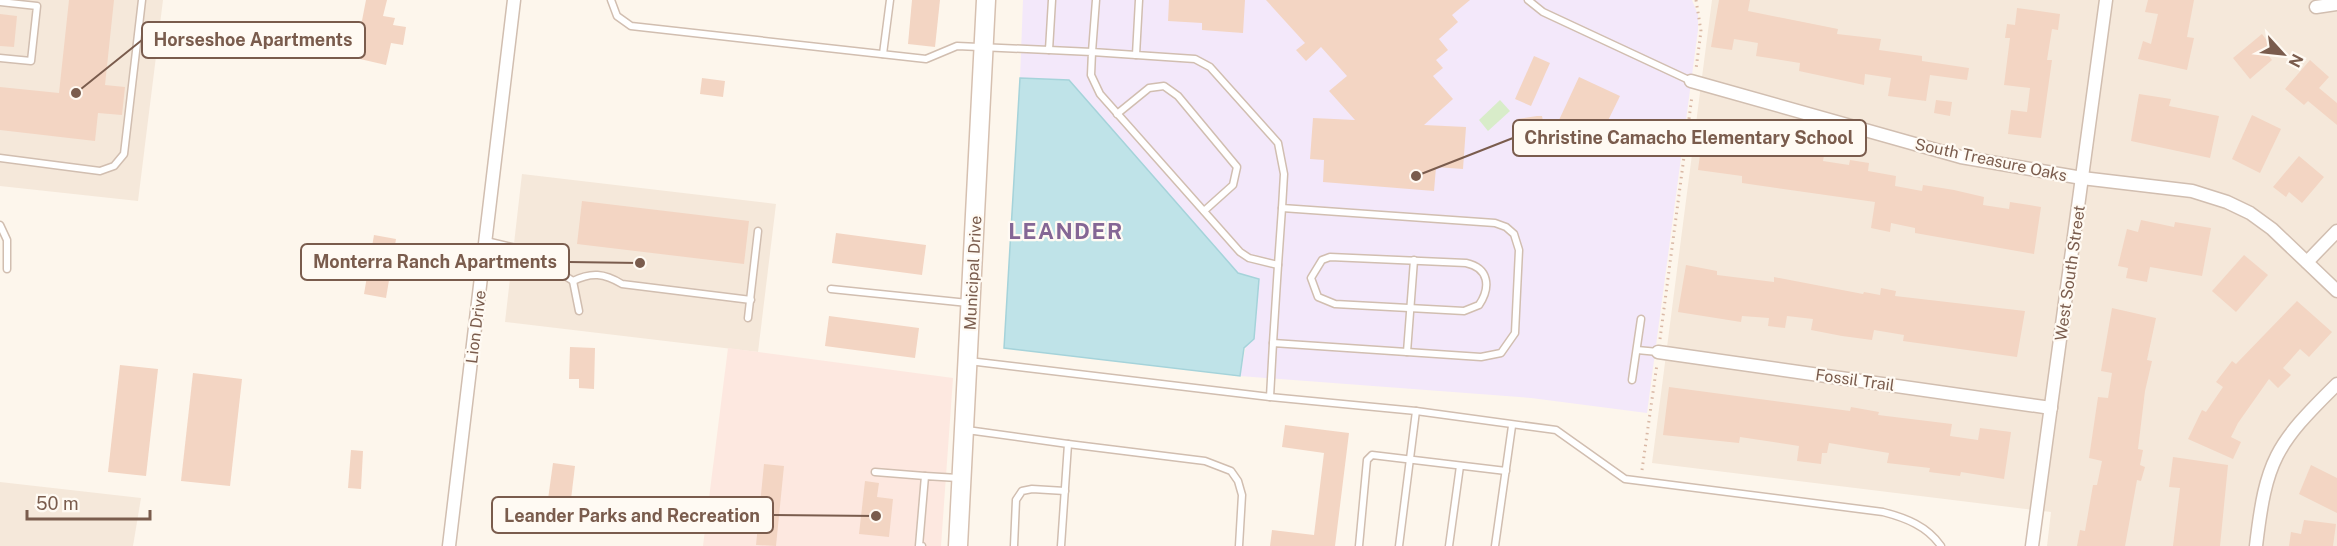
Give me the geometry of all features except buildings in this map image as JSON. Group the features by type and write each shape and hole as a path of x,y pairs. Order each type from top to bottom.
{"street":[{"name":"Lion Drive","path":"449,546 514,0"},
{"name":"Municipal Drive","path":"958,546 966,430 986,0"},
{"name":"West South Street","path":"2032,546 2106,0"},
{"path":"2316,7 2337,4"},
{"name":"South Treasure Oaks","path":"1693,82 1961,157 2082,178 2192,191 2227,202 2265,224 2337,291"},
{"path":"2307,262 2337,231"},
{"name":"Fossil Trail","path":"1658,352 2051,408"},
{"path":"2256,546 2266,480 2275,455 2302,418 2337,384"}],"lane":[{"path":"0,158 100,171 114,166 124,154 142,0"},
{"path":"611,0 617,16 631,26 926,59 957,46 1196,59 1210,67 1278,143 1284,174 1270,397"},
{"path":"884,54 890,0"},
{"path":"1049,50 1052,0"},
{"path":"1096,0 1091,75 1100,94 1240,252 1249,258 1278,265"},
{"path":"1136,55 1140,0"},
{"path":"1528,0 1543,12 1693,82"},
{"path":"0,2 37,6 31,61 0,58"},
{"path":"1117,114 1149,88 1164,86 1178,96 1238,167 1233,186 1204,211"},
{"path":"1273,343 1481,357 1501,353 1515,333 1520,250 1514,234 1506,227 1495,223 1282,208"},
{"path":"0,225 7,240 7,269"},
{"path":"748,318 758,231"},
{"path":"486,241 525,250 573,281 579,310"},
{"path":"1330,257 1475,265 1487,278 1487,288 1479,305 1472,309 1410,308 1326,302 1318,297 1311,278 1322,260 1330,257"},
{"path":"1407,352 1414,260"},
{"path":"573,281 585,275 598,274 609,276 622,284 751,300"},
{"path":"831,289 972,304"},
{"path":"1632,380 1641,319"},
{"path":"1637,350 1658,352"},
{"path":"969,362 1270,397 1416,411 1512,426 1556,430 1625,479 1883,512 1915,523 1927,531 1941,546"},
{"path":"1400,546 1416,411"},
{"path":"1496,546 1512,426"},
{"path":"966,430 1205,461 1231,471 1238,481 1242,495 1239,546"},
{"path":"1061,546 1068,444"},
{"path":"1359,546 1367,460 1372,455 1506,471"},
{"path":"1449,546 1460,465"},
{"path":"875,472 963,479"},
{"path":"922,546 919,546 925,476"},
{"path":"1014,546 1016,500 1022,491 1032,489 1065,491"}],"path":[{"path":"1643,463 1701,31 1696,0"}],"shaded area":[{"path":"0,0 163,0 138,201 0,186"},
{"path":"1023,0 1692,0 1698,15 1698,30 1647,413 1531,398 1240,376 1259,279 1238,273 1069,80 1020,78"},
{"path":"1712,0 2337,0 2337,546 2047,546 2051,512 1652,463"},
{"path":"522,174 776,204 758,352 505,322"},
{"path":"728,348 953,378 941,546 703,546"},
{"path":"0,482 141,498 133,546 0,546"}],"green space":[{"path":"1500,100 1510,111 1488,131 1479,120"}],"water":[{"path":"1020,78 1069,80 1238,273 1259,279 1254,339 1244,348 1240,376 1004,348"}],"place":[{"name":"Horseshoe Apartments","path":"76,93"},
{"name":"Christine Camacho Elementary School","path":"1416,176"},
{"name":"Monterra Ranch Apartments","path":"640,263"},
{"name":"Leander Parks and Recreation","path":"876,516"}],"district":[{"name":"LEANDER","path":"1066,231"}]}
